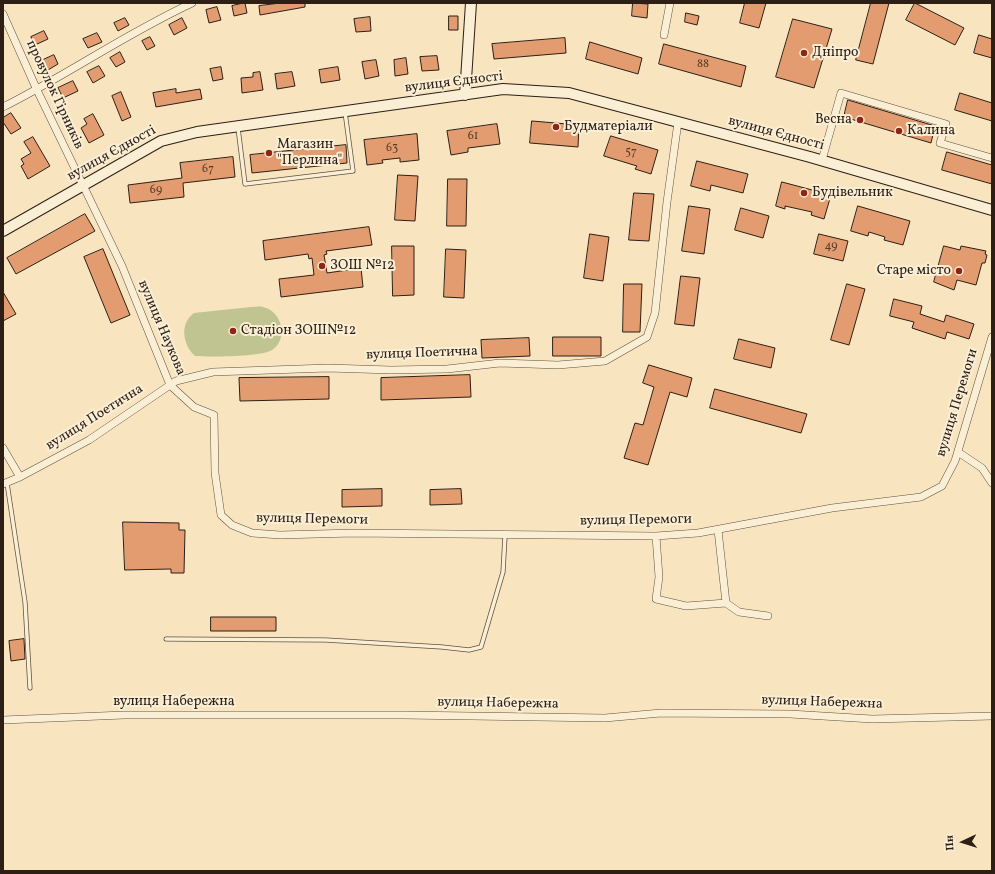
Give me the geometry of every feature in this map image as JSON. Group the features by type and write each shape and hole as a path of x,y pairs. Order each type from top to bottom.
{"street":[{"path":"3,107 37,90 145,27 192,3"},
{"path":"465,95 471,3"},
{"path":"664,35 670,3"},
{"name":"провулок Гірників","path":"3,14 82,186"},
{"name":"вулиця Єдності","path":"3,231 161,141 197,132 503,89 569,93 822,160 992,210"},
{"path":"822,160 841,93 946,124 940,143 992,158"},
{"name":"вулиця Поетична","path":"5,484 89,440 176,381 213,372 328,368 392,370 447,369 500,363 558,365 605,361 647,337 655,313 667,202 678,122"},
{"name":"вулиця Наукова","path":"82,186 122,266 170,385 194,408 214,415 215,473 221,515"},
{"name":"вулиця Перемоги","path":"221,515 232,526 252,533 280,535 353,533 506,536 656,536 718,530 825,510 921,497 942,486 955,461 991,348 992,338"},
{"path":"3,448 20,477"},
{"path":"958,452 982,468 992,483"},
{"path":"718,530 726,604"},
{"path":"656,536 659,576 656,599 686,606 726,604 739,612 768,616"},
{"name":"вулиця Набережна","path":"3,720 124,715 404,715 605,718 661,713 790,714 872,719 992,716"}],"lane":[{"path":"238,127 245,184 353,171 345,112"},
{"path":"5,484 25,602 30,688"},
{"path":"166,639 326,640 469,650 481,646 486,633 503,572 506,536"}],"green space":[{"name":"Стадіон ЗОШ№12","path":"262,307 270,310 279,319 282,333 277,345 272,350 247,355 195,356 185,340 184,334 186,323 194,313"}],"building":[{"path":"245,3 247,13 234,16 232,6"},
{"path":"281,3 305,3 305,7 260,15 259,6"},
{"path":"633,3 648,4 647,18 632,16"},
{"path":"745,3 766,3 759,28 740,23"},
{"path":"871,3 889,3 873,64 856,60"},
{"path":"915,3 964,28 955,45 906,20"},
{"path":"217,7 221,20 209,23 206,10"},
{"path":"686,13 699,16 697,25 685,22"},
{"path":"449,16 458,16 458,30 449,30"},
{"path":"370,17 371,31 356,32 354,19"},
{"path":"125,18 129,25 118,31 114,23"},
{"path":"182,18 187,28 174,35 169,25"},
{"name":"Дніпро","path":"793,19 832,29 814,88 776,77"},
{"path":"44,31 48,39 35,45 31,37"},
{"path":"97,33 102,42 88,48 83,39"},
{"path":"979,35 992,39 992,58 974,53"},
{"path":"150,37 155,46 147,50 142,41"},
{"path":"565,38 566,53 494,59 492,44"},
{"path":"590,42 642,58 638,74 586,59"},
{"path":"664,44 746,66 741,87 659,64"},
{"path":"120,52 125,62 116,67 110,58"},
{"path":"54,55 58,64 48,70 43,60"},
{"path":"437,56 439,70 422,71 420,57"},
{"path":"406,58 408,74 395,76 394,60"},
{"path":"376,60 379,76 365,79 362,62"},
{"path":"99,66 105,76 93,83 87,72"},
{"path":"221,67 223,79 213,81 210,69"},
{"path":"338,67 340,80 321,83 319,70"},
{"path":"260,72 263,90 242,93 241,78 253,77 253,73"},
{"path":"292,72 295,86 277,89 275,74"},
{"path":"73,81 78,91 63,98 58,88"},
{"path":"176,89 176,93 200,89 202,99 156,107 153,93"},
{"path":"121,92 131,117 122,121 112,96"},
{"path":"960,93 992,103 992,121 955,110"},
{"path":"848,100 935,126 931,143 844,117"},
{"path":"11,113 21,128 11,134 3,122 3,118"},
{"path":"93,114 104,135 89,143 81,128 87,124 84,119"},
{"path":"532,121 579,125 578,147 530,143"},
{"path":"497,124 500,144 468,148 468,152 451,155 447,131"},
{"path":"417,134 419,160 400,162 400,158 382,160 383,163 367,165 364,140"},
{"path":"611,136 658,150 651,174 635,169 637,166 604,156"},
{"path":"33,137 50,166 28,179 21,166 24,164 21,159 31,153 24,142"},
{"path":"346,145 347,163 252,173 250,155"},
{"path":"947,152 992,165 992,184 942,170"},
{"path":"233,157 235,177 183,183 184,197 130,203 128,185 182,178 180,163"},
{"path":"697,161 748,174 743,193 711,185 710,191 691,186"},
{"path":"398,175 418,176 415,221 395,220"},
{"path":"448,179 467,179 466,226 447,226"},
{"path":"782,182 831,195 824,219 811,215 812,212 785,206 785,209 776,206"},
{"path":"634,193 654,194 649,241 629,240"},
{"path":"689,206 710,209 704,254 682,251"},
{"path":"858,206 910,221 903,245 884,240 885,237 869,232 868,236 851,231"},
{"path":"741,208 769,216 763,238 735,230"},
{"path":"85,214 95,231 16,274 7,258"},
{"name":"ЗОШ №12","path":"369,227 372,245 326,251 327,254 324,255 327,273 361,268 363,287 281,297 279,279 314,275 312,258 309,259 308,254 265,260 263,241"},
{"path":"590,234 609,237 603,281 584,278"},
{"path":"819,234 848,241 843,261 814,254"},
{"path":"392,246 414,246 414,295 393,296"},
{"name":"Старе місто","path":"944,246 960,250 961,246 986,251 985,254 987,255 985,263 982,263 976,285 957,280 954,290 934,282"},
{"path":"103,249 130,315 111,323 84,257"},
{"path":"446,249 466,250 464,298 444,297"},
{"path":"681,276 700,278 694,326 675,324"},
{"path":"624,284 642,284 640,332 623,332"},
{"path":"847,284 865,289 849,345 831,340"},
{"path":"3,292 16,314 3,321"},
{"path":"894,299 922,306 920,314 944,322 946,315 974,324 969,339 947,332 945,339 912,328 914,322 890,316"},
{"path":"553,337 601,337 601,356 553,356"},
{"path":"529,338 530,356 482,358 481,340"},
{"path":"739,339 775,348 771,368 734,359"},
{"path":"649,365 692,378 687,397 670,392 648,465 624,458 635,423 643,425 654,387 643,383"},
{"path":"470,375 471,397 381,400 381,378"},
{"path":"329,377 329,399 240,401 239,378"},
{"path":"715,389 807,414 801,433 710,408"},
{"path":"382,489 382,506 342,507 342,490"},
{"path":"461,489 462,504 430,505 430,490"},
{"path":"123,522 179,523 179,530 185,530 184,573 171,573 171,569 125,570"},
{"path":"211,617 276,617 276,631 211,631"},
{"path":"24,639 25,659 11,661 9,641"}],"place":[{"name":"Дніпро","path":"804,53"},
{"name":"Весна","path":"860,120"},
{"name":"Будматеріали","path":"556,127"},
{"name":"Калина","path":"899,131"},
{"name":"Магазин \"Перлина\"","path":"269,153"},
{"name":"Будівельник","path":"804,193"},
{"name":"ЗОШ №12","path":"322,266"},
{"name":"Старе місто","path":"959,271"},
{"name":"Стадіон ЗОШ№12","path":"233,331"}]}
